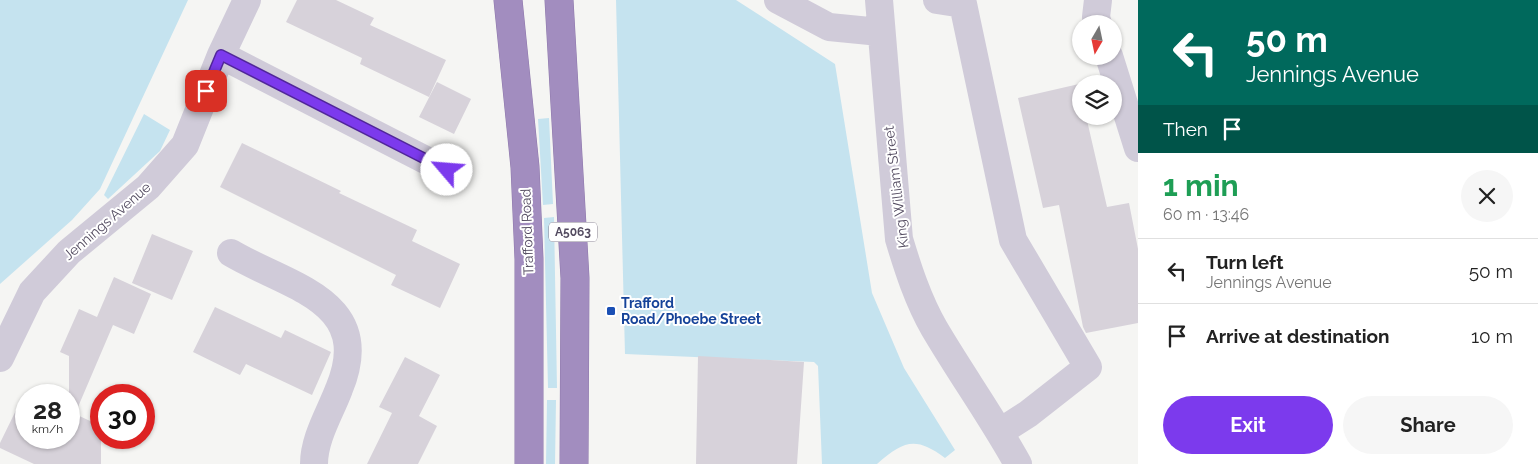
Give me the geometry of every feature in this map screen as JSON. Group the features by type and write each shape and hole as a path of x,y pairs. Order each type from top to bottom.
{"highway":[{"name":"Trafford Road","path":"508,0 519,94 526,186 530,336 529,464"},
{"name":"A5063","path":"559,0 575,278 574,464"}],"street":[{"name":"Jennings Avenue","path":"0,358 32,292 69,252 148,187 185,145 221,55 247,0"},
{"path":"778,0 829,27 880,32"},
{"name":"King William Street","path":"879,0 880,32 899,239 909,273 933,326 1018,464"},
{"path":"937,0 963,4 1013,240 1088,367 1028,414 1000,432"},
{"path":"1096,15 1098,0"},
{"path":"221,55 447,170"},
{"path":"1112,65 1138,148"},
{"path":"231,253 248,263 276,274 310,294 322,302 343,323 348,348 348,369 314,448 314,464"}],"shaded area":[{"path":"0,0 188,0 100,189 72,220 0,284"},
{"path":"616,0 736,0 835,64 872,293 904,368 955,450 945,458 926,446 910,444 895,450 877,464 822,464 818,366 814,362 625,354"},
{"path":"144,114 170,130 160,151 108,199 104,195"},
{"path":"549,118 553,204 543,205 538,119"},
{"path":"554,217 557,388 548,388 544,218"},
{"path":"547,400 556,400 555,464 546,464"}],"building":[{"path":"297,0 336,0 374,18 370,25 446,60 429,97 360,64 362,58 286,22"},
{"path":"437,82 471,99 454,134 419,117"},
{"path":"1072,86 1072,125 1088,125 1107,207 1129,203 1138,249 1138,323 1086,333 1083,327 1059,205 1043,208 1018,98"},
{"path":"242,143 341,191 339,193 417,230 412,241 460,264 440,308 391,285 396,275 220,187"},
{"path":"152,234 193,251 172,300 132,283"},
{"path":"114,277 151,294 134,334 113,325 80,402 80,384 69,384 69,356 60,352 79,309 97,317"},
{"path":"215,307 281,338 285,330 331,352 312,395 246,364 240,375 193,352"},
{"path":"698,356 804,362 797,464 696,464"},
{"path":"405,357 440,375 419,416 437,426 418,464 367,464 392,413 379,407"},
{"path":"15,412 15,449 80,449 80,416 90,421 90,449 101,449 101,464 34,464 0,448 0,443"}],"place":[{"name":"Trafford Road/Phoebe Street","path":"611,311"}],"route":[{"path":"206,91 221,55 447,170"}]}
